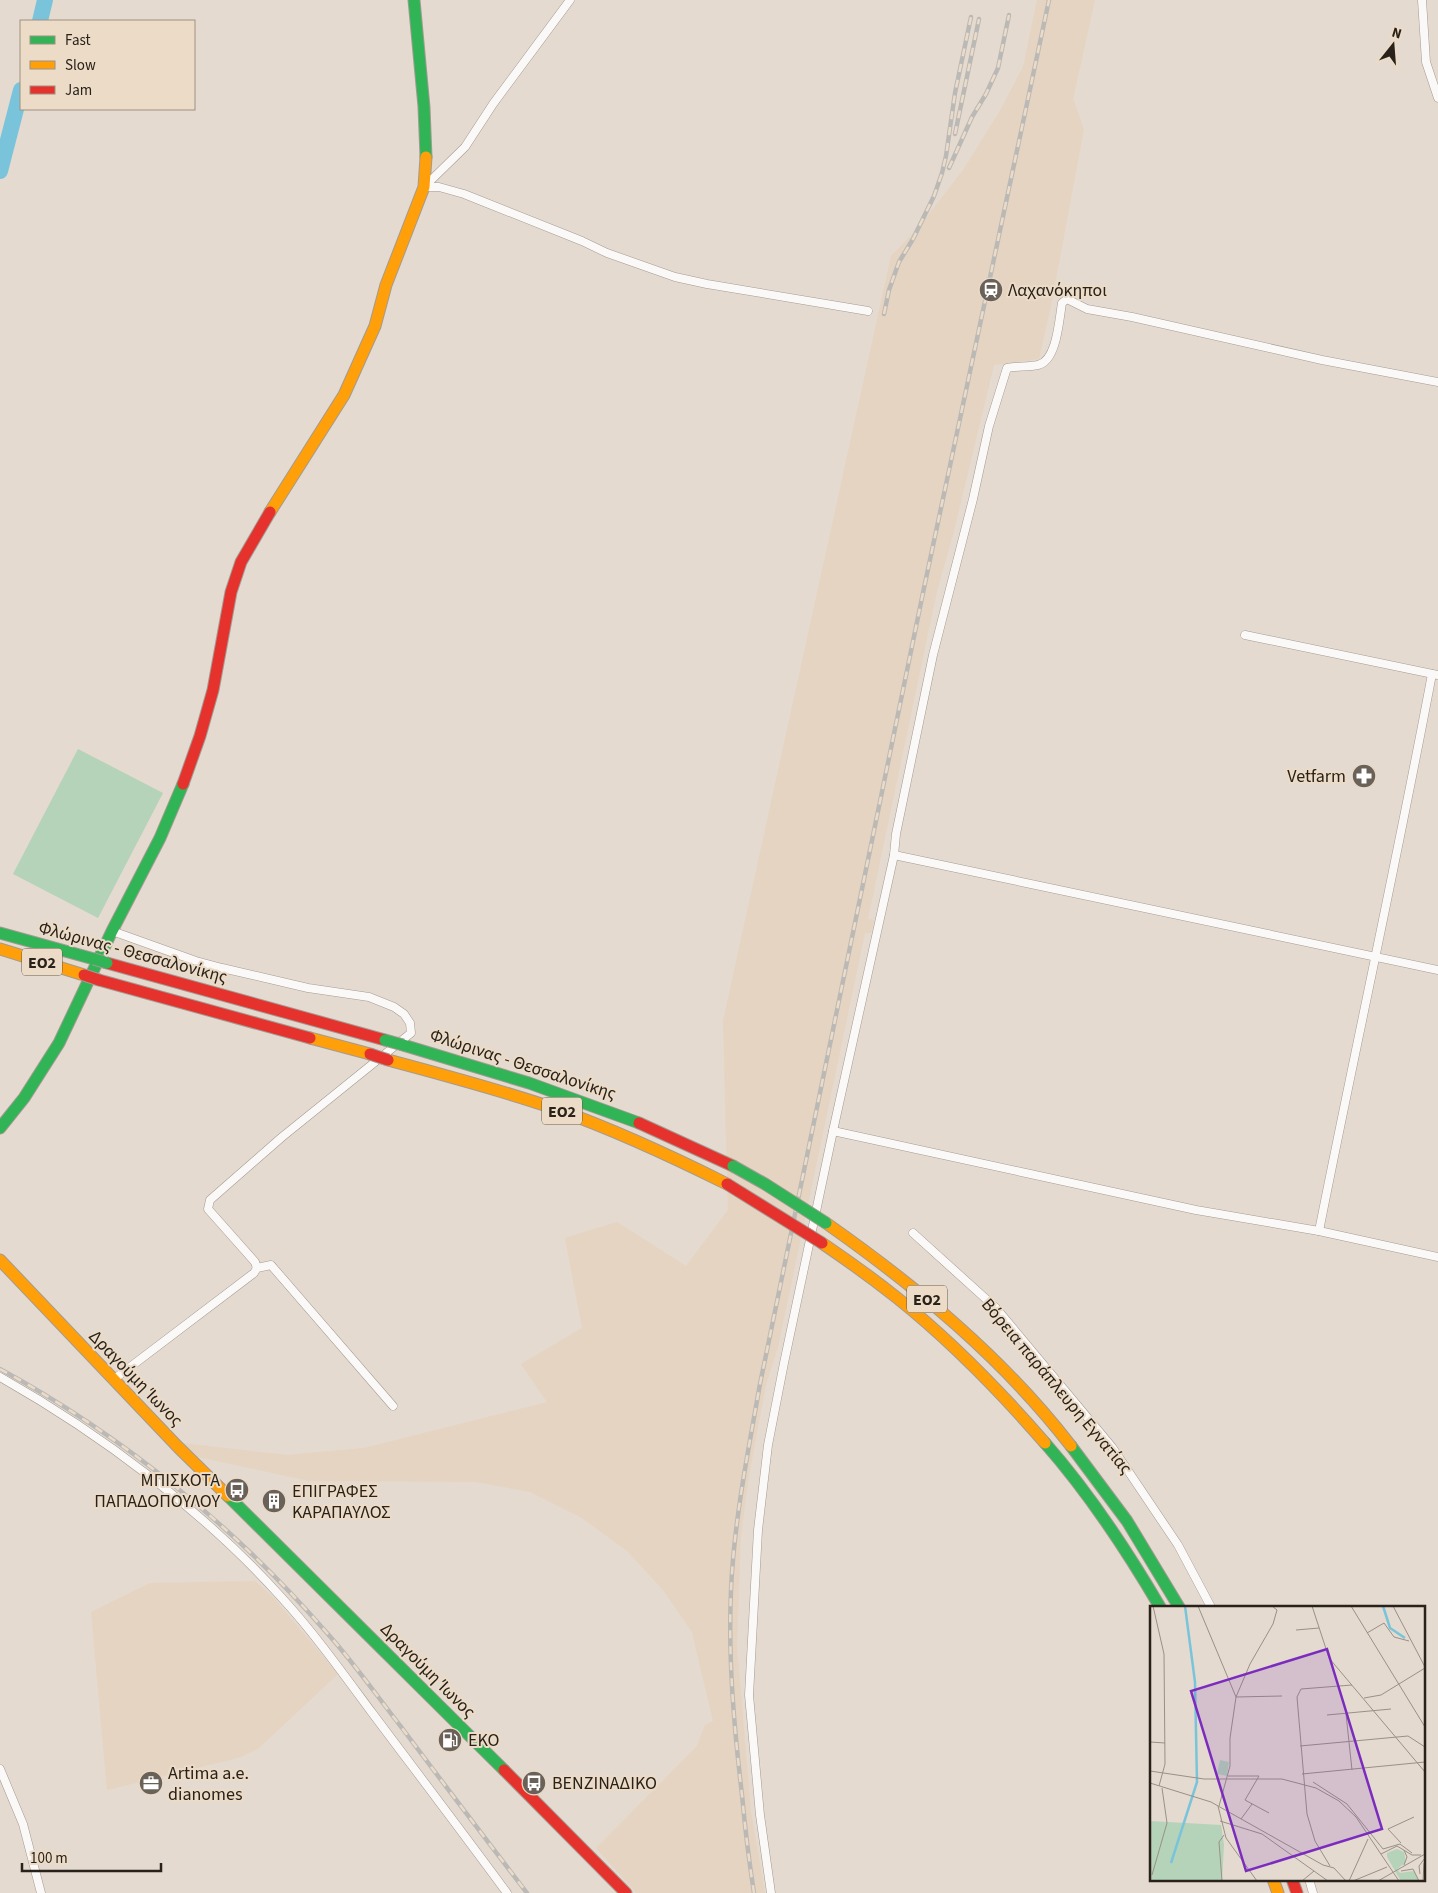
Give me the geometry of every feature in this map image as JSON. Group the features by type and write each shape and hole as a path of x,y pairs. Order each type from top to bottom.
{"main road":[{"path":"0,1128 24,1098 59,1043 112,931 160,838 193,754 213,690 231,592 241,562 261,526 330,419 348,387 375,326 386,285 424,187 424,107 414,0"},
{"name":"Φλώρινας - Θεσσαλονίκης","path":"0,933 502,1073 601,1106 680,1140 733,1166 780,1193 878,1260 927,1299 974,1342 1035,1403 1072,1448 1140,1542 1178,1606"},
{"name":"Φλώρινας - Θεσσαλονίκης","path":"0,949 99,980 498,1090 557,1109 615,1131 672,1156 728,1184 822,1243 872,1278 919,1315 964,1356 1006,1398 1058,1459 1126,1551 1159,1606"},
{"name":"Δραγούμη Ίωνος","path":"0,1260 173,1442 435,1700 626,1893"},
{"path":"1273,1880 1278,1893"},
{"path":"1292,1880 1297,1893"}],"street":[{"path":"424,187 465,147 510,80 570,0"},
{"path":"1422,0 1426,62 1438,98"},
{"path":"424,187 439,187 464,194 582,241 638,266 675,277 868,311"},
{"path":"772,1893 760,1816 749,1695 758,1530 768,1445 833,1131 894,855 896,834 933,655 971,508 989,426 1007,368 1038,365 1047,360 1054,344 1062,303 1065,300 1073,301 1087,309 1104,313 1132,317 1322,360 1438,382"},
{"path":"1245,635 1435,674 1319,1231"},
{"path":"894,855 1438,970"},
{"path":"112,931 196,961 222,968 308,988 369,997 394,1007 404,1014 410,1023 411,1033 282,1137 210,1200 208,1209 251,1258 257,1268"},
{"path":"833,1131 1196,1210 1319,1231 1438,1257"},
{"name":"Βόρεια παράπλευρη Εγνατίας","path":"913,1233 996,1308 1112,1447 1178,1545 1210,1606"},
{"path":"113,1380 254,1273 257,1268 266,1265 274,1268 393,1406"},
{"path":"0,1377 66,1418 136,1466 216,1532 266,1581 312,1633 507,1893"},
{"path":"0,1769 23,1824 42,1893"},
{"path":"1309,1880 1313,1893"}],"shaded area":[{"path":"1037,0 1095,0 1073,99 1084,129 1051,306 1039,359 994,365 953,535 937,591 868,919 874,920 871,933 865,933 778,1347 766,1385 749,1476 741,1535 737,1646 751,1812 765,1893 636,1893 596,1848 697,1746 705,1725 713,1721 692,1632 663,1590 627,1551 582,1518 530,1492 476,1482 309,1481 198,1457 182,1443 287,1455 364,1448 547,1402 521,1364 582,1328 565,1238 617,1222 686,1266 728,1210 723,1021 891,256 918,228 963,170 1001,109 1023,67"},
{"path":"255,1581 273,1597 338,1674 258,1749 238,1758 107,1790 91,1612 150,1583"}],"green space":[{"path":"78,749 163,793 98,918 13,874"}],"waterway":[{"path":"40,20 45,0"},
{"path":"0,171 20,94"}],"railway":[{"path":"754,1893 736,1744 731,1667 731,1590 735,1538 742,1487 760,1384 924,588 1049,0"},
{"path":"949,168 972,117 986,94 998,68 1009,15"},
{"path":"884,314 889,290 899,262 913,239 934,196 942,173 955,93 971,17"},
{"path":"955,134 979,19"},
{"path":"0,1369 46,1395 133,1454 175,1486 254,1556 292,1594 347,1656 527,1893"}],"traffic: fast":[{"path":"414,0 424,107 426,157"},
{"path":"0,1128 24,1098 59,1043 112,931 160,838 183,784"},
{"path":"0,933 94,959"},
{"path":"94,959 107,963"},
{"path":"385,1040 403,1045"},
{"path":"403,1045 529,1083 639,1123"},
{"path":"733,1166 826,1223"},
{"path":"1045,1443 1106,1522 1159,1606"},
{"path":"1071,1446 1127,1521 1178,1606"},
{"path":"228,1496 504,1770"}],"traffic: slow":[{"path":"270,512 344,395 375,326 386,285 424,187 426,157"},
{"path":"0,949 84,975"},
{"path":"310,1038 370,1054"},
{"path":"388,1060 493,1089 556,1109 643,1144 727,1184"},
{"path":"826,1223 893,1272 957,1325 1017,1383 1071,1446"},
{"path":"822,1243 887,1290 936,1330 992,1385 1045,1443"},
{"path":"0,1260 178,1447 228,1496"},
{"path":"1273,1880 1278,1893"}],"traffic: jam":[{"path":"183,784 200,736 213,690 231,592 241,562 270,512"},
{"path":"107,963 385,1040"},
{"path":"84,975 99,980"},
{"path":"99,980 310,1038"},
{"path":"370,1054 388,1060"},
{"path":"639,1123 733,1166"},
{"path":"727,1184 822,1243"},
{"path":"504,1770 626,1893"},
{"path":"1292,1880 1297,1893"}],"place":[{"name":"Λαχανόκηποι","path":"991,290"},
{"name":"Vetfarm","path":"1364,776"},
{"name":"ΜΠΙΣΚΟΤΑ ΠΑΠΑΔΟΠΟΥΛΟΥ","path":"237,1490"},
{"name":"ΕΠΙΓΡΑΦΕΣ ΚΑΡΑΠΑΥΛΟΣ","path":"274,1501"},
{"name":"EKO","path":"450,1740"},
{"name":"Artima a.e. dianomes","path":"151,1783"},
{"name":"ΒΕΝΖΙΝΑΔΙΚΟ","path":"534,1783"}]}
